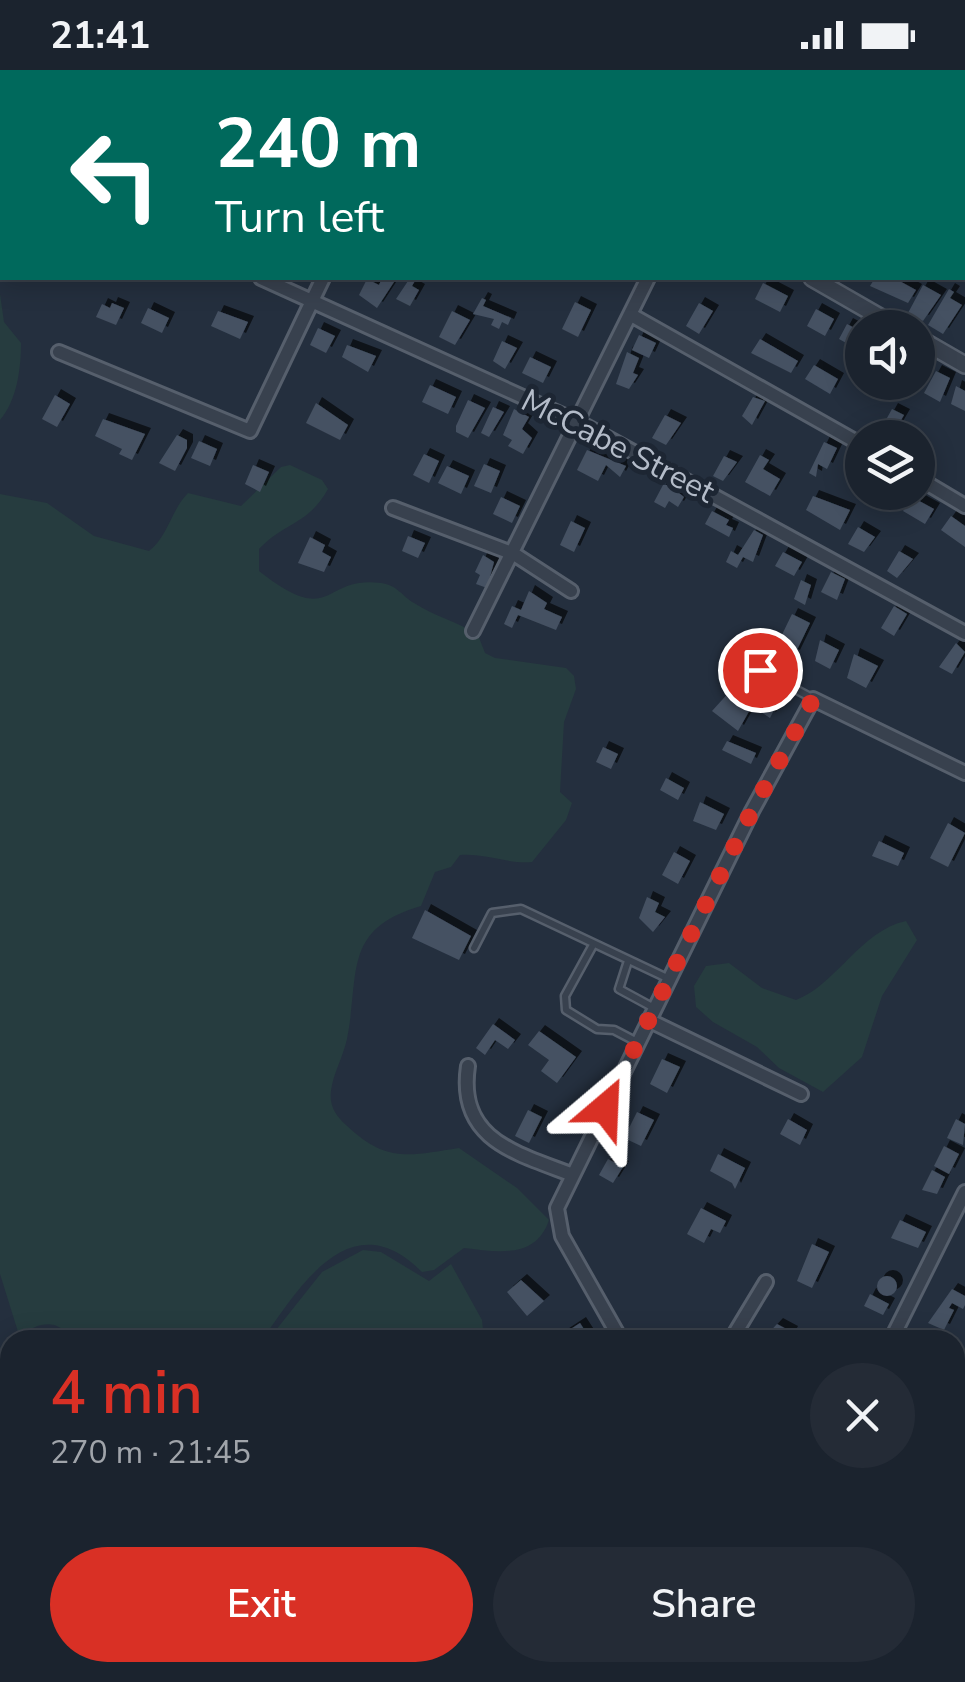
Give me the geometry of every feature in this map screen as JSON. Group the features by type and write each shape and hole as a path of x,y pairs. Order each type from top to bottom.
{"street":[{"name":"McCabe Street","path":"266,280 580,423 965,632"},
{"path":"59,352 250,431 322,280"},
{"path":"473,631 580,423 647,280"},
{"path":"815,280 868,310"},
{"path":"633,316 845,436"},
{"path":"935,348 965,365"},
{"path":"935,488 965,506"},
{"path":"393,508 514,554 571,591"},
{"path":"615,1330 562,1236 556,1208 668,979 813,699 965,773"},
{"path":"651,1014 801,1094"},
{"path":"468,1066 465,1097 484,1130 507,1148 573,1175"},
{"path":"897,1330 965,1192"},
{"path":"737,1330 766,1282"}],"lane":[{"path":"729,654 813,699"},
{"path":"474,948 492,913 511,908 668,979"},
{"path":"593,944 565,996 566,1010 596,1030 614,1030 637,1042"},
{"path":"628,960 619,989 651,1014"}],"green space":[{"path":"0,294 4,322 21,343 17,384 0,420"},
{"path":"290,465 322,480 328,489 313,510 259,549 259,571 301,597 315,599 347,586 387,584 422,608 478,635 485,653 495,658 566,668 574,676 576,689 564,722 560,792 572,803 566,820 532,862 460,855 451,867 435,872 421,906 378,927 366,941 359,956 347,1039 331,1096 339,1118 373,1146 398,1154 459,1148 517,1188 549,1220 543,1233 526,1247 503,1251 464,1248 434,1270 422,1272 397,1252 373,1245 351,1248 331,1258 312,1275 269,1330 63,1330 47,1324 17,1330 0,1274 0,494 47,503 94,536 149,551 188,493 241,506 281,467"},
{"path":"906,921 917,940 882,996 862,1057 823,1092 779,1068 757,1047 713,1022 696,1007 694,986 706,966 729,963 762,988 796,1000 824,982 875,935"},
{"path":"363,1250 381,1252 429,1281 451,1264 482,1320 483,1330 276,1330 322,1272"}],"building":[{"path":"366,280 379,285 381,280 394,282 377,308 359,295"},
{"path":"409,280 415,280 412,286 419,290 410,306 396,299"},
{"path":"874,280 898,280 916,290 908,303 870,286"},
{"path":"763,283 788,296 780,312 755,299"},
{"path":"923,285 941,295 931,310 910,310"},
{"path":"949,289 954,292 950,298 962,305 943,334 935,329 935,313"},
{"path":"482,298 486,300 483,306 511,318 508,325 502,322 499,329 491,325 494,319 473,314"},
{"path":"575,302 591,310 578,337 562,329"},
{"path":"112,303 124,308 116,325 96,317 102,304 110,308"},
{"path":"699,303 713,311 699,334 686,326"},
{"path":"148,308 169,318 162,333 141,323"},
{"path":"816,309 834,319 825,336 807,326"},
{"path":"218,311 248,322 240,339 211,326"},
{"path":"452,311 470,320 455,345 439,337"},
{"path":"318,328 335,336 326,353 310,345"},
{"path":"639,335 656,343 649,358 632,350"},
{"path":"760,339 798,361 791,373 751,353"},
{"path":"502,341 517,348 505,369 493,361"},
{"path":"347,345 376,356 368,372 342,357"},
{"path":"627,352 639,358 633,373 638,375 629,389 616,384"},
{"path":"530,357 551,367 543,383 522,373"},
{"path":"814,365 838,379 830,394 805,379"},
{"path":"935,373 950,378 940,402 935,399"},
{"path":"430,385 456,397 448,414 422,402"},
{"path":"956,386 965,391 965,411 951,404"},
{"path":"55,395 70,404 57,427 42,419"},
{"path":"753,397 765,401 752,425 742,416"},
{"path":"468,400 485,408 468,438 456,432 456,426"},
{"path":"316,403 348,425 340,440 306,423"},
{"path":"493,407 504,412 489,437 481,433"},
{"path":"514,409 529,417 522,429 532,438 523,454 508,446 512,440 503,435"},
{"path":"892,409 904,415 901,420 886,420"},
{"path":"665,415 681,423 666,445 652,438"},
{"path":"103,419 145,434 132,460 119,454 122,449 95,436"},
{"path":"177,435 187,440 187,448 175,471 159,463"},
{"path":"199,441 217,449 210,466 191,458"},
{"path":"824,442 837,448 827,469 818,464 816,477 809,473"},
{"path":"587,450 626,466 620,477 606,465 598,481 577,470"},
{"path":"424,454 439,461 429,483 413,475"},
{"path":"760,455 769,460 763,469 780,479 770,496 745,482"},
{"path":"724,456 737,462 723,481 713,476"},
{"path":"484,464 500,471 491,493 474,486"},
{"path":"253,465 269,472 260,492 245,484"},
{"path":"447,466 469,476 461,494 438,483"},
{"path":"663,485 684,497 678,507 669,501 665,508 654,502"},
{"path":"813,496 850,510 840,530 806,510"},
{"path":"501,497 520,506 512,523 493,514"},
{"path":"904,510 933,510 925,524"},
{"path":"712,511 729,520 726,525 733,528 729,537 705,524"},
{"path":"951,516 965,526 965,547 941,530"},
{"path":"571,521 585,528 574,552 560,545"},
{"path":"858,527 875,537 864,552 848,544"},
{"path":"754,530 763,535 753,562 743,557 737,568 726,562 731,551 738,555"},
{"path":"408,536 425,543 418,558 402,551"},
{"path":"310,537 325,545 322,552 331,557 324,572 298,563"},
{"path":"899,551 913,559 897,578 887,571"},
{"path":"783,552 802,562 794,576 775,566"},
{"path":"483,555 494,562 487,588 476,584 480,575 475,572"},
{"path":"831,572 845,579 837,600 821,592"},
{"path":"801,580 811,585 805,605 794,599"},
{"path":"529,591 547,603 544,609 562,617 556,630 518,615 512,628 504,624 512,606 521,610"},
{"path":"894,606 907,614 894,636 881,628"},
{"path":"792,614 810,623 794,656 776,647"},
{"path":"820,640 839,650 830,669 815,661"},
{"path":"956,643 965,652 952,674 939,667"},
{"path":"854,654 878,666 866,688 847,678"},
{"path":"733,670 753,680 743,695 754,701 757,696 764,700 766,696 778,702 770,718 752,706 738,731 712,711 732,689 725,684"},
{"path":"727,741 756,753 751,764 722,750"},
{"path":"603,747 618,754 611,769 596,762"},
{"path":"666,778 684,788 678,800 660,790"},
{"path":"700,802 724,814 716,830 693,821"},
{"path":"948,823 965,833 948,867 930,858"},
{"path":"879,841 904,853 898,866 872,856"},
{"path":"674,852 690,861 678,884 662,875"},
{"path":"647,897 659,903 655,912 665,917 653,932 639,918"},
{"path":"425,910 471,936 459,960 412,938"},
{"path":"493,1024 515,1040 508,1049 495,1040 485,1055 476,1048"},
{"path":"539,1031 576,1057 557,1083 541,1071 549,1060 528,1045"},
{"path":"662,1059 680,1067 667,1093 650,1084"},
{"path":"528,1110 542,1117 529,1143 515,1136"},
{"path":"637,1112 654,1120 641,1146 624,1138"},
{"path":"788,1119 807,1130 800,1145 780,1134"},
{"path":"956,1119 965,1124 963,1145 947,1138"},
{"path":"944,1146 959,1154 949,1174 934,1166"},
{"path":"718,1154 745,1168 735,1189 732,1183 710,1171"},
{"path":"608,1159 623,1167 613,1183 599,1175"},
{"path":"932,1170 945,1177 937,1194 922,1190"},
{"path":"701,1208 726,1221 720,1233 711,1229 704,1243 687,1234"},
{"path":"900,1220 926,1232 918,1248 891,1238"},
{"path":"812,1244 829,1252 812,1288 797,1281"},
{"path":"887,1276 897,1286 887,1296 877,1286"},
{"path":"521,1280 544,1301 527,1316 507,1292"},
{"path":"952,1289 965,1296 965,1305 963,1309 952,1303 949,1308 954,1310 944,1330 928,1323"},
{"path":"870,1294 889,1304 883,1315 864,1306"}],"route":[{"path":"605,1108 752,811 813,699 760,670"}]}
